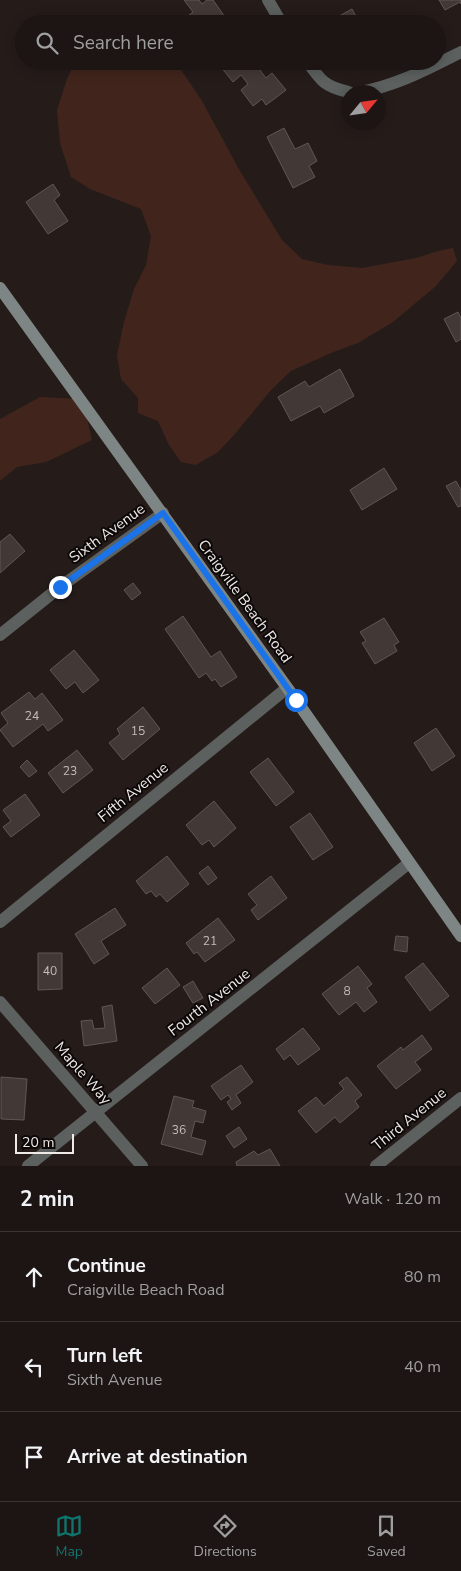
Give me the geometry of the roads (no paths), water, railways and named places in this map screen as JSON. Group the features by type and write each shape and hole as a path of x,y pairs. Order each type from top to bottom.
{"main road":[{"name":"Craigville Beach Road","path":"0,288 163,513 461,936"}],"street":[{"path":"268,0 277,15"},
{"path":"446,60 461,52"},
{"path":"314,70 323,82 334,89 341,90"},
{"path":"386,85 426,70"},
{"name":"Sixth Avenue","path":"0,635 60,587 163,513"},
{"name":"Fifth Avenue","path":"0,922 287,688"},
{"name":"Fourth Avenue","path":"28,1166 410,863"},
{"name":"Maple Way","path":"0,1002 142,1166"},
{"name":"Third Avenue","path":"376,1166 461,1098"}]}
